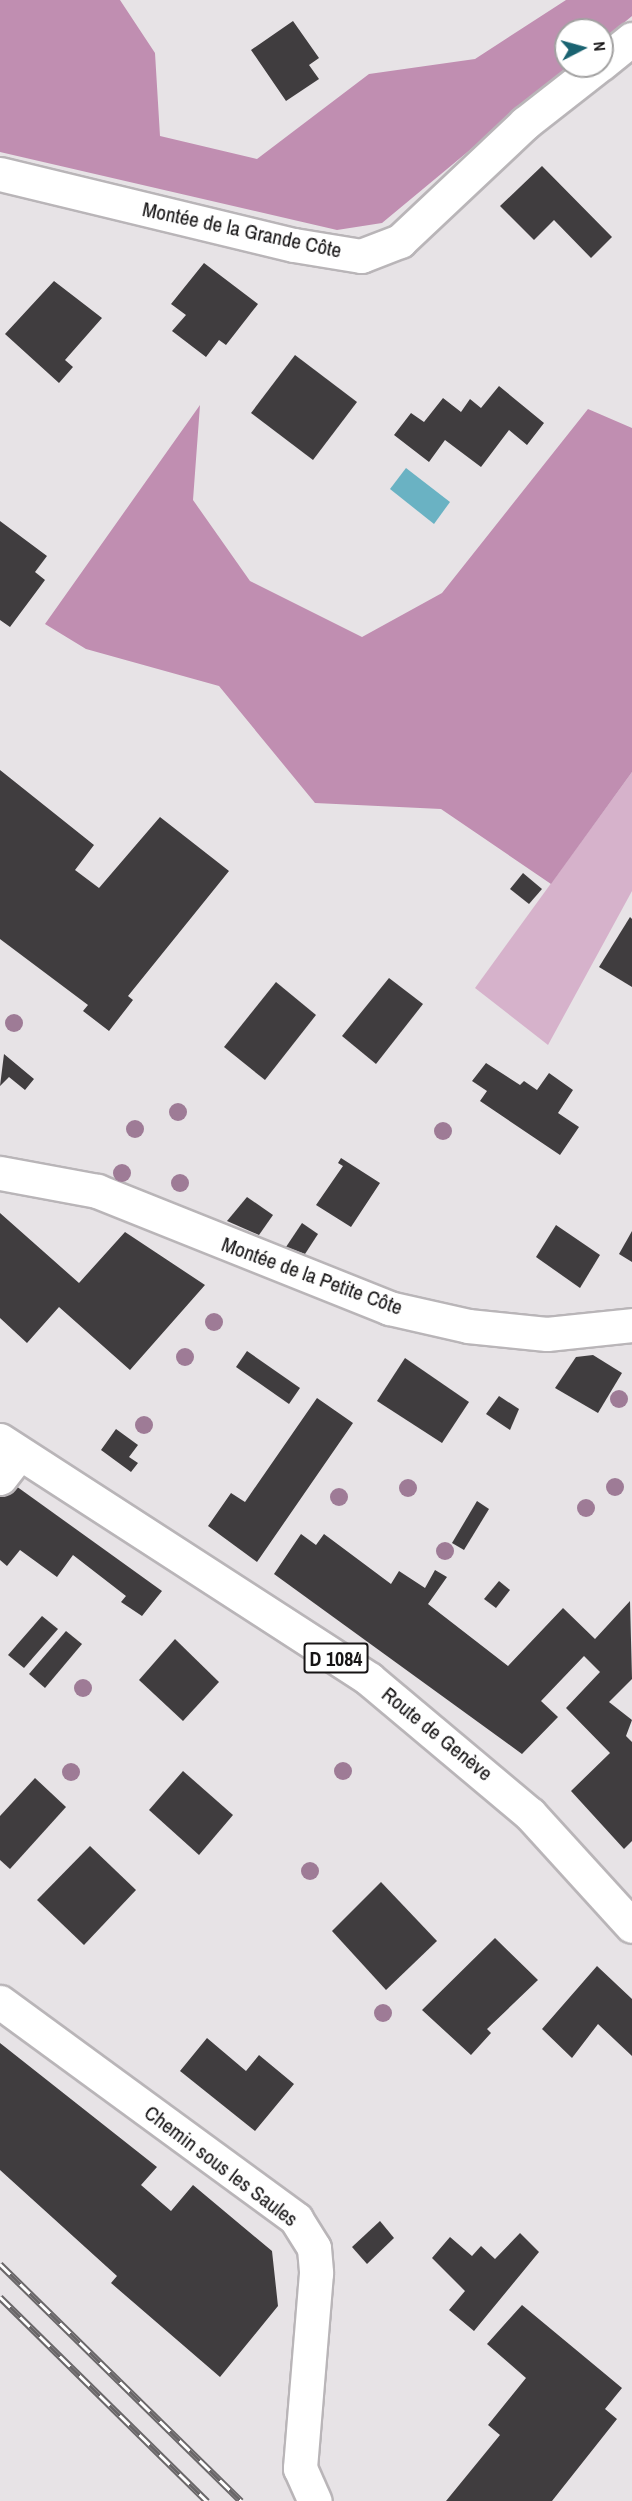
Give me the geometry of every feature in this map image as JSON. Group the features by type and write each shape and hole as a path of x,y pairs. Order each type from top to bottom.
{"street":[{"path":"614,53 632,39"},
{"name":"Montée de la Grande Côte","path":"0,174 294,245 361,256 400,242 525,123 583,78"},
{"name":"Montée de la Petite Côte","path":"0,1173 97,1191 389,1308 468,1326 547,1335 632,1325"},
{"name":"Route de Genève","path":"6,1458 369,1679 530,1814 632,1926"},
{"name":"Chemin sous les Saules","path":"0,2002 296,2219 314,2248 316,2273 300,2468 315,2501"}],"shaded area":[{"path":"0,0 120,0 155,53 160,136 257,159 369,74 475,59 566,0 632,0 632,16 614,31 614,18 554,18 554,78 557,78 382,223 337,230 0,152"},
{"path":"200,405 193,500 250,581 362,637 442,593 588,409 632,428 632,772 551,884 441,809 315,803 219,686 86,649 45,624"},
{"path":"632,772 632,891 548,1045 475,988"}],"water":[{"path":"406,468 450,502 434,524 390,489"}],"building":[{"path":"293,21 319,58 309,65 319,79 286,101 251,50"},
{"path":"542,166 612,237 591,258 554,220 534,240 500,206"},
{"path":"204,263 258,304 226,345 219,340 206,357 172,331 186,315 171,304"},
{"path":"54,281 102,318 65,360 73,367 59,383 5,334"},
{"path":"295,355 357,402 313,460 251,413"},
{"path":"499,386 544,423 527,445 509,430 481,467 445,440 429,462 394,435 411,413 424,422 443,398 461,412 470,399 481,408"},
{"path":"0,521 47,556 35,572 45,580 10,627 0,620"},
{"path":"0,770 94,845 75,870 99,888 160,817 229,871 128,996 133,1000 109,1031 83,1011 88,1005 0,939"},
{"path":"523,873 542,889 529,904 510,889"},
{"path":"630,917 632,919 632,987 599,967"},
{"path":"389,978 423,1004 376,1064 342,1036"},
{"path":"276,982 316,1015 265,1080 224,1047"},
{"path":"4,1054 34,1079 25,1090 9,1077 0,1086"},
{"path":"486,1063 520,1085 524,1081 537,1090 549,1073 573,1090 558,1113 579,1127 560,1155 480,1101 487,1091 472,1081"},
{"path":"341,1158 380,1183 351,1227 316,1205 343,1166 338,1163"},
{"path":"247,1197 273,1215 259,1235 227,1221"},
{"path":"0,1213 79,1283 125,1232 205,1285 130,1370 59,1307 27,1343 0,1318"},
{"path":"302,1223 318,1234 305,1254 286,1247"},
{"path":"556,1225 600,1255 580,1288 536,1257"},
{"path":"632,1231 632,1262 619,1254"},
{"path":"247,1351 300,1388 289,1404 236,1367"},
{"path":"593,1355 622,1373 598,1413 555,1388 576,1357"},
{"path":"405,1358 469,1402 442,1443 377,1401"},
{"path":"499,1396 519,1409 510,1430 486,1414"},
{"path":"317,1398 353,1423 257,1562 208,1526 231,1493 245,1502"},
{"path":"116,1429 138,1445 129,1457 138,1463 131,1472 101,1450"},
{"path":"9,1481 162,1591 142,1616 121,1602 126,1596 73,1555 57,1577 20,1550 7,1566 0,1560 0,1495"},
{"path":"477,1501 489,1509 464,1550 452,1543"},
{"path":"301,1534 316,1545 324,1534 391,1584 399,1571 425,1588 435,1570 447,1577 428,1604 508,1666 563,1608 595,1639 630,1601 632,1679 609,1702 632,1720 626,1736 632,1742 632,1841 624,1849 571,1791 610,1753 566,1708 600,1672 584,1656 541,1701 558,1717 522,1754 274,1574"},
{"path":"499,1581 510,1590 496,1608 484,1599"},
{"path":"42,1616 58,1629 24,1668 8,1655"},
{"path":"66,1631 82,1644 45,1688 29,1674"},
{"path":"175,1639 219,1682 183,1721 139,1680"},
{"path":"183,1771 233,1815 199,1855 149,1810"},
{"path":"35,1778 66,1807 10,1869 0,1860 0,1816"},
{"path":"90,1846 136,1890 84,1945 37,1900"},
{"path":"381,1882 437,1941 386,1990 332,1931"},
{"path":"495,1938 538,1980 487,2029 491,2033 471,2055 422,2010"},
{"path":"597,1966 632,1999 632,2056 598,2024 572,2058 542,2029"},
{"path":"207,2038 246,2071 259,2055 294,2084 255,2131 180,2071"},
{"path":"0,2043 157,2167 141,2185 171,2211 193,2185 272,2251 278,2306 220,2377 111,2283 117,2276 0,2170"},
{"path":"380,2221 394,2238 367,2264 352,2247"},
{"path":"520,2233 539,2252 474,2331 449,2310 465,2291 432,2258 450,2237 472,2256 481,2246 495,2259"},
{"path":"522,2305 622,2388 605,2409 617,2419 552,2501 446,2501 500,2435 488,2425 526,2378 487,2344"}],"railway":[{"path":"0,2264 241,2501"},
{"path":"0,2297 207,2501"}]}
